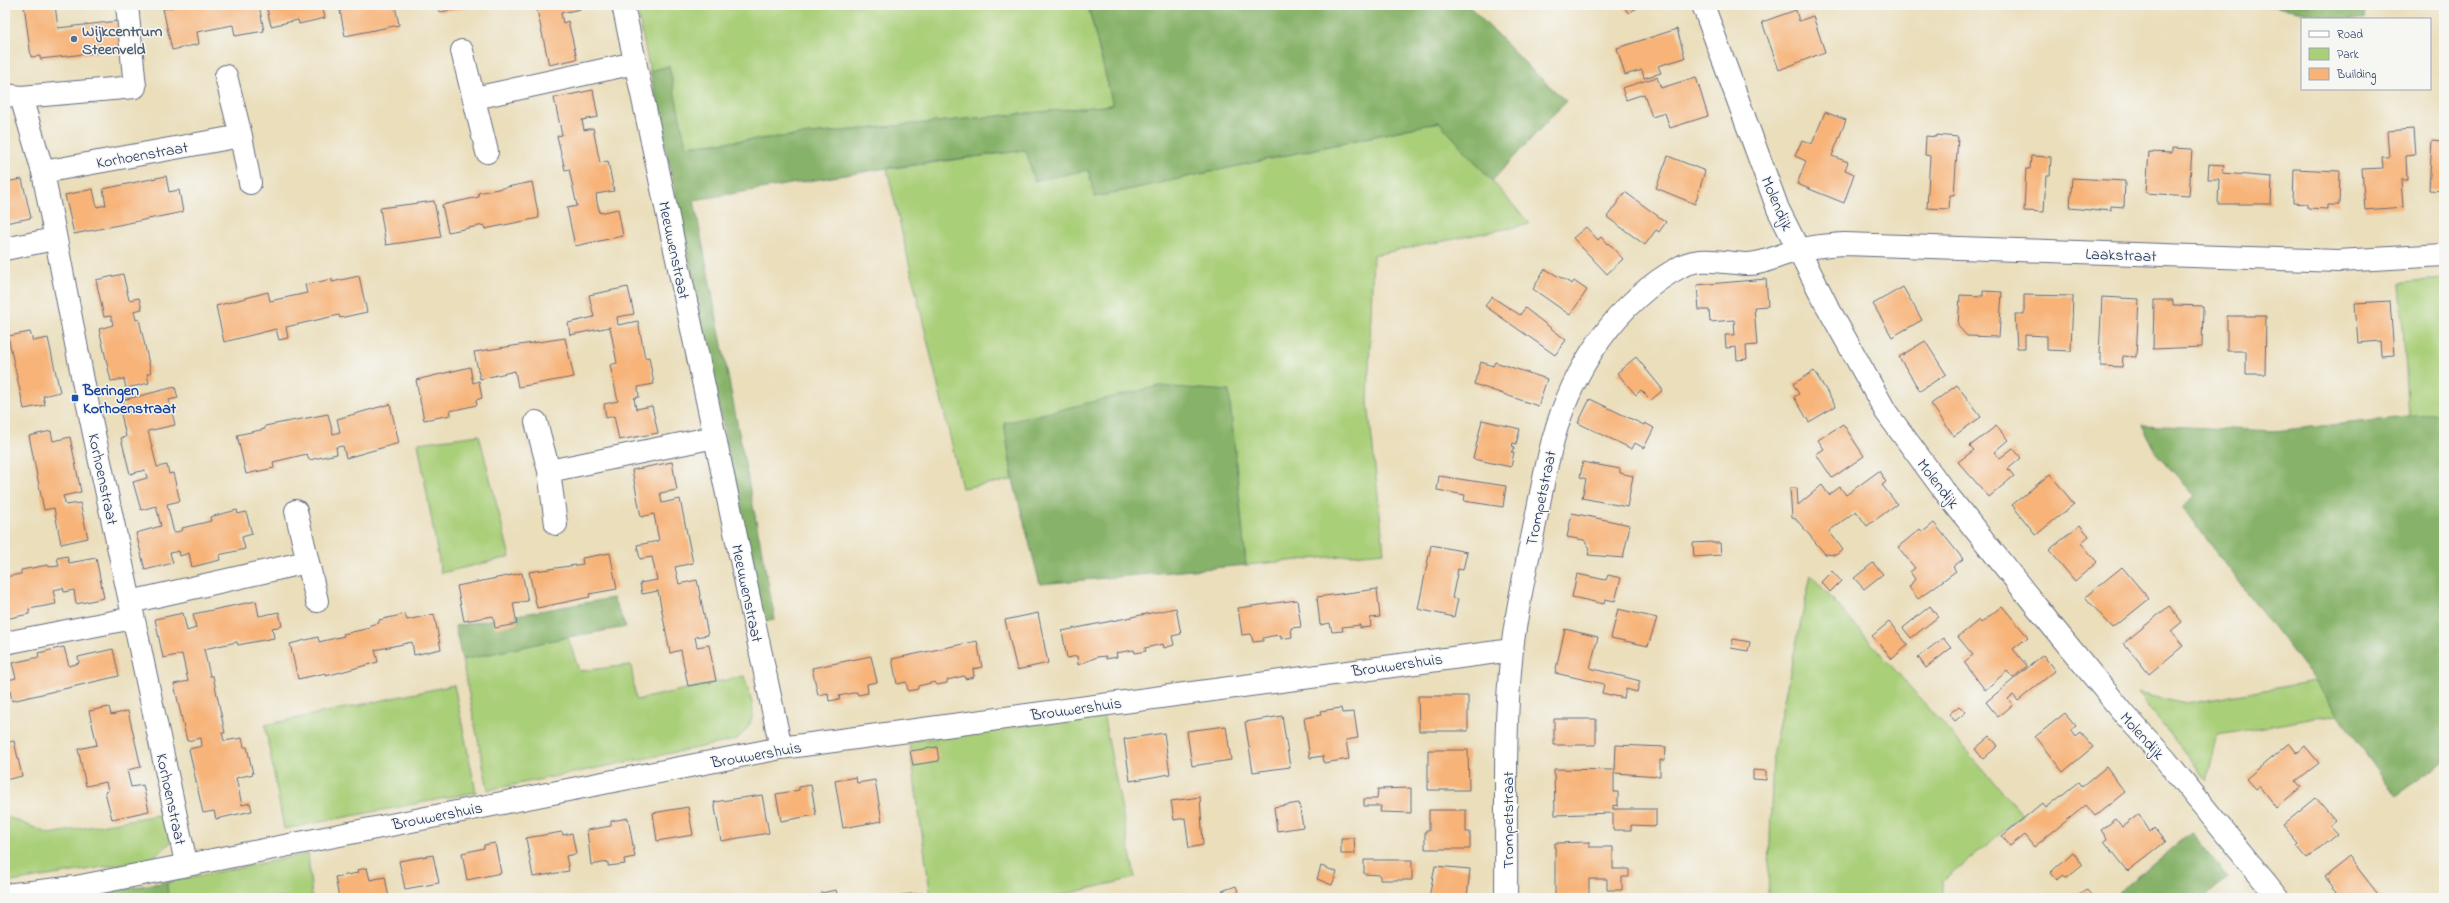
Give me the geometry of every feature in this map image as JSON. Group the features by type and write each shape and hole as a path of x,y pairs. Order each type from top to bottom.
{"street":[{"path":"13,96 135,87 127,5"},
{"name":"Meeuwenstraat","path":"623,5 781,748"},
{"name":"Molendijk","path":"1703,5 1778,209 1860,367 1886,412 1909,444 2052,627 2126,716 2165,759 2278,898"},
{"path":"462,51 475,98 487,152"},
{"path":"475,98 635,63"},
{"path":"226,76 242,136 250,183"},
{"name":"Korhoenstraat","path":"13,96 43,172 54,239 186,864"},
{"name":"Korhoenstraat","path":"43,172 242,136"},
{"path":"5,249 54,239"},
{"name":"Laakstraat","path":"1799,250 1845,244 2338,261 2444,255"},
{"name":"Trompetstraat","path":"1506,898 1508,720 1512,650 1530,545 1552,441 1563,408 1576,378 1594,348 1615,320 1638,297 1663,278 1684,265 1714,260 1746,264 1761,262 1799,250"},
{"path":"536,422 549,472 556,524"},
{"path":"549,472 715,437"},
{"path":"296,511 317,601"},
{"path":"5,643 307,562"},
{"name":"Brouwershuis","path":"5,895 76,886 781,748 1512,650"}],"green space":[{"path":"636,5 1088,5 1113,105 685,146 669,66 650,71"},
{"path":"1088,5 1468,5 1533,71 1566,101 1492,181 1439,122 1095,197 1088,170 1034,181 1026,150 887,168 694,200 775,619 763,621 650,71 669,66 686,146 1113,105"},
{"path":"2267,5 2365,5 2364,18 2335,18"},
{"path":"1440,122 1530,224 1373,255 1368,402 1384,552 1246,565 1228,391 1004,423 1013,480 962,488 887,169 1026,150 1088,169 1095,197"},
{"path":"2444,279 2444,413 2409,417 2400,282"},
{"path":"1159,386 1229,391 1246,565 1040,584 1013,480 1004,423"},
{"path":"2444,413 2444,762 2396,796 2315,681 2182,507 2195,496 2157,454 2142,425 2274,431"},
{"path":"479,435 510,557 441,573 418,443"},
{"path":"1811,575 2023,815 1943,881 1943,898 1768,898 1773,751"},
{"path":"613,598 626,627 568,637 462,660 455,626"},
{"path":"568,637 579,671 631,665 636,700 744,676 753,710 749,724 736,740 488,790 462,660"},
{"path":"2315,681 2339,714 2218,735 2207,780 2137,693 2186,704"},
{"path":"454,685 476,792 284,829 265,725"},
{"path":"1103,713 1135,878 1048,898 931,898 909,742"},
{"path":"163,814 171,842 152,859 5,883 5,816 50,834"},
{"path":"2191,833 2228,878 2203,898 2112,898"},
{"path":"308,854 312,898 168,898 167,882"},
{"path":"167,882 168,898 62,898"}],"building":[{"name":"Wijkcentrum Steenveld","path":"24,5 55,5 58,28 118,21 121,50 40,59 40,56 31,57"},
{"path":"183,5 259,5 264,31 235,36 233,25 197,32 199,44 172,50 163,9"},
{"path":"266,5 322,5 325,18 299,24 298,20 271,26"},
{"path":"339,5 395,5 399,25 345,36"},
{"path":"438,5 483,5 484,6 439,12"},
{"path":"536,5 581,5 581,9 561,13 563,23 568,21 577,59 549,65"},
{"path":"1623,5 1643,5 1628,13"},
{"path":"1796,10 1799,21 1813,16 1825,52 1779,70 1762,22"},
{"path":"1677,29 1685,58 1658,66 1661,73 1644,78 1642,70 1625,75 1617,48"},
{"path":"1657,77 1661,88 1696,77 1708,116 1670,128 1665,113 1652,117 1644,94 1626,100 1622,88"},
{"path":"593,90 598,117 582,120 584,130 593,128 600,163 608,161 614,191 596,194 597,202 600,213 618,209 623,236 575,246 567,208 577,206 569,169 565,170 557,136 562,135 554,98"},
{"path":"1825,112 1846,120 1832,156 1848,162 1845,170 1854,174 1844,203 1797,184 1806,161 1795,156 1802,140 1812,144"},
{"path":"2413,129 2415,155 2406,156 2407,180 2401,180 2403,207 2365,210 2362,169 2383,168 2382,157 2389,157 2387,131"},
{"path":"1936,135 1958,137 1954,195 1950,195 1949,209 1927,208 1930,156 1925,155 1926,136 1936,137"},
{"path":"2432,140 2444,141 2444,191 2429,190"},
{"path":"2172,148 2192,149 2189,196 2146,193 2149,152 2172,153"},
{"path":"1668,156 1705,171 1695,204 1656,188"},
{"path":"2031,156 2051,157 2050,176 2046,176 2044,212 2024,211 2026,169 2030,169"},
{"path":"2209,164 2224,165 2223,173 2272,177 2271,204 2218,204 2219,179 2208,179"},
{"path":"2294,169 2340,171 2339,205 2327,205 2327,209 2308,208 2308,204 2293,203"},
{"path":"166,176 169,192 179,190 183,212 74,234 65,195 93,189 97,207 106,205 103,189"},
{"path":"2072,178 2125,181 2124,207 2111,206 2111,210 2100,209 2100,211 2070,208"},
{"path":"22,179 31,218 5,223 5,182"},
{"path":"532,182 539,218 485,229 484,225 448,232 442,205 479,197 478,193"},
{"path":"1625,192 1666,222 1659,232 1656,230 1645,245 1607,217"},
{"path":"434,201 441,237 386,245 380,208"},
{"path":"1586,227 1598,240 1601,237 1607,244 1608,243 1623,259 1607,274 1573,238"},
{"path":"1545,269 1572,284 1574,281 1587,290 1570,315 1533,289"},
{"path":"123,274 129,300 139,298 142,309 134,311 136,320 139,319 151,373 147,374 149,383 126,388 124,379 111,381 99,329 113,325 111,316 104,317 96,280"},
{"path":"359,276 367,312 340,318 339,315 286,327 288,338 279,340 276,329 224,342 216,306 268,292 270,301 307,293 305,285 332,279 332,282"},
{"path":"1766,279 1768,306 1754,307 1757,345 1746,346 1747,359 1737,360 1736,347 1726,348 1725,335 1735,335 1734,320 1710,322 1709,310 1699,310 1697,285"},
{"path":"628,287 634,314 617,317 618,325 638,321 645,358 649,357 654,384 638,387 639,397 634,398 636,409 652,406 658,433 619,440 614,416 606,418 604,404 618,401 610,365 617,363 610,327 570,335 568,323 594,317 589,295"},
{"path":"1903,287 1922,320 1892,337 1873,304"},
{"path":"1983,291 2002,292 1999,337 1967,336 1958,326 1960,295 1983,296"},
{"path":"2024,295 2073,296 2071,351 2047,350 2047,336 2025,335 2025,348 2017,348 2015,314 2024,314"},
{"path":"1492,297 1520,315 1525,308 1566,340 1555,355 1485,306"},
{"path":"2102,297 2139,299 2136,357 2123,356 2122,367 2101,366 2101,354 2099,354"},
{"path":"2154,300 2173,300 2173,305 2203,306 2202,347 2153,349"},
{"path":"2390,301 2394,355 2381,356 2380,341 2358,343 2355,303"},
{"path":"2227,316 2266,316 2265,374 2246,374 2246,351 2227,351"},
{"path":"30,332 33,341 48,338 60,392 43,396 45,405 24,409 8,336"},
{"path":"565,338 574,377 518,387 515,371 480,379 474,352"},
{"path":"1925,341 1946,374 1920,391 1899,357"},
{"path":"1636,357 1663,390 1651,400 1641,390 1636,395 1617,373"},
{"path":"1481,362 1493,366 1495,362 1547,379 1538,406 1474,384"},
{"path":"470,367 473,383 479,381 482,398 476,400 477,405 450,411 451,415 424,420 416,380"},
{"path":"1814,371 1836,406 1809,422 1794,397 1799,394 1793,384"},
{"path":"1957,385 1981,417 1954,436 1931,404"},
{"path":"175,387 178,398 169,400 175,425 148,431 157,467 167,465 169,474 173,473 180,501 167,504 174,533 183,530 182,528 211,521 210,517 237,510 238,514 246,512 252,534 242,537 245,549 219,555 220,560 192,567 189,553 180,556 179,551 170,553 173,563 145,570 136,533 161,526 156,506 141,510 133,482 147,478 145,470 130,474 121,438 126,437 120,409 125,407 123,400"},
{"path":"1590,399 1644,425 1645,423 1654,428 1644,448 1635,443 1632,449 1578,423"},
{"path":"390,404 399,443 346,458 343,446 336,447 337,454 309,460 307,454 273,462 274,468 246,474 237,435 265,429 265,426 328,414 333,434 340,432 337,419"},
{"path":"1482,420 1520,429 1516,444 1513,443 1512,446 1515,447 1511,452 1514,452 1511,467 1473,459"},
{"path":"1843,424 1864,456 1832,478 1816,454 1824,449 1818,440"},
{"path":"1996,426 2008,440 1994,452 2000,458 2013,448 2021,458 2008,469 2014,476 1989,497 1958,462 1974,450 1970,446"},
{"path":"51,431 53,441 70,437 81,492 63,496 66,505 80,503 88,538 61,544 54,508 44,510 29,436"},
{"path":"672,462 677,490 660,493 662,503 680,499 693,563 675,567 679,584 697,580 708,635 695,637 697,647 709,645 716,681 688,686 681,650 670,653 658,591 642,594 640,583 657,580 652,557 640,559 637,545 659,541 654,514 641,517 632,470"},
{"path":"1583,462 1620,469 1620,473 1633,476 1627,507 1582,498 1586,479 1580,477"},
{"path":"1879,471 1886,482 1882,485 1897,504 1867,526 1856,511 1829,531 1843,550 1836,555 1825,554 1796,519 1792,518 1790,488 1797,488 1798,505 1822,485 1829,495 1840,487 1846,495"},
{"path":"2050,474 2074,504 2036,535 2012,505"},
{"path":"1439,476 1506,486 1503,507 1464,501 1465,495 1437,490"},
{"path":"1572,513 1630,525 1623,558 1588,555 1590,548 1584,540 1567,537"},
{"path":"1934,523 1963,559 1953,567 1956,571 1918,599 1909,587 1915,579 1910,572 1915,568 1898,547 1920,529 1923,532"},
{"path":"2080,525 2089,536 2081,543 2097,562 2075,581 2049,550"},
{"path":"1693,543 1720,543 1721,555 1694,557"},
{"path":"1431,545 1467,552 1463,570 1458,569 1452,598 1458,599 1454,617 1418,609"},
{"path":"610,553 617,589 589,594 590,597 537,608 529,572 583,564 582,558"},
{"path":"67,556 69,563 96,558 104,598 76,604 74,590 64,592 63,588 53,590 56,604 29,609 29,614 5,619 5,577 21,574 21,570 48,565 48,567 59,566 57,558"},
{"path":"1873,563 1883,574 1864,589 1854,578"},
{"path":"2122,567 2149,599 2113,628 2085,597"},
{"path":"1832,571 1841,581 1830,592 1821,582"},
{"path":"522,573 528,601 513,603 517,624 495,628 493,616 464,621 457,586"},
{"path":"1577,574 1606,580 1608,575 1621,578 1615,601 1605,599 1604,604 1572,597"},
{"path":"1377,589 1380,617 1370,618 1371,627 1360,628 1360,625 1342,627 1343,631 1332,632 1330,623 1320,625 1317,597"},
{"path":"1297,600 1301,627 1291,628 1292,637 1281,639 1281,635 1272,636 1263,638 1263,641 1253,642 1251,634 1242,635 1238,608"},
{"path":"256,601 259,616 279,612 282,626 272,628 274,638 238,645 237,642 204,649 210,676 213,676 225,733 222,733 224,741 242,738 244,747 247,747 253,774 236,778 242,805 250,803 252,811 216,819 214,811 203,813 189,749 202,746 201,738 187,741 174,684 188,681 182,654 163,658 155,619 183,613 187,631 196,628 193,614"},
{"path":"1930,606 1938,617 1911,638 1903,628"},
{"path":"2002,606 2028,637 2013,649 2027,666 2013,678 2007,671 1985,690 1964,662 1973,655 1958,637 1979,620 1981,623"},
{"path":"2169,606 2182,622 2171,631 2183,646 2149,674 2124,643"},
{"path":"1176,608 1181,634 1172,636 1174,645 1164,648 1163,644 1145,648 1146,651 1135,653 1134,650 1116,653 1117,657 1106,659 1106,656 1097,657 1078,665 1077,656 1067,658 1062,631"},
{"path":"1618,609 1657,618 1648,646 1611,638"},
{"path":"1038,613 1048,663 1017,670 1005,620"},
{"path":"405,614 407,620 434,614 441,649 414,655 412,642 375,650 378,662 326,676 326,673 298,679 290,644 318,637 319,642 344,636 343,634 370,628 370,625 379,623 379,620"},
{"path":"1889,622 1908,645 1892,659 1872,636"},
{"path":"1565,629 1598,637 1590,668 1640,681 1637,692 1626,689 1624,698 1602,693 1604,684 1555,673"},
{"path":"1943,638 1951,648 1926,668 1918,657"},
{"path":"1733,639 1750,642 1748,651 1731,648"},
{"path":"977,641 982,667 973,669 974,677 965,679 964,676 947,680 947,683 937,685 935,682 918,686 918,689 908,691 906,682 897,684 892,659"},
{"path":"64,647 69,666 79,663 78,657 113,649 119,676 12,701 8,680 16,678 12,663 39,657 38,653"},
{"path":"2043,655 2055,671 2018,701 2013,695 2008,699 2013,705 1998,717 1986,702"},
{"path":"871,656 877,682 867,684 868,693 858,695 857,692 839,696 840,699 829,701 828,693 818,695 812,668"},
{"path":"1418,696 1468,696 1468,731 1419,731"},
{"path":"1959,706 1966,712 1955,721 1949,714"},
{"path":"109,707 111,715 128,711 141,767 127,770 131,787 143,785 149,811 112,819 105,792 108,791 106,782 86,786 78,749 97,745 89,711"},
{"path":"1341,708 1342,713 1354,712 1358,738 1346,740 1349,759 1324,763 1323,756 1310,758 1304,718 1321,715 1320,711"},
{"path":"2065,713 2076,726 2071,730 2076,737 2081,733 2093,747 2063,772 2035,737"},
{"path":"1282,716 1290,767 1253,772 1245,722"},
{"path":"1554,719 1596,719 1596,745 1554,745"},
{"path":"1226,726 1231,760 1192,766 1187,731"},
{"path":"1164,733 1170,774 1130,781 1124,739"},
{"path":"1990,736 1998,746 1983,759 1975,749"},
{"path":"14,741 22,776 5,780 5,743"},
{"path":"2289,743 2297,753 2305,746 2319,763 2296,781 2301,787 2276,808 2259,786 2255,789 2246,779"},
{"path":"1616,745 1666,747 1665,760 1660,760 1660,776 1614,773 1614,792 1618,792 1618,806 1613,805 1613,809 1656,809 1656,826 1631,825 1631,830 1613,830 1613,813 1555,815 1554,769 1615,770"},
{"path":"937,747 939,761 913,765 910,751"},
{"path":"1428,750 1468,750 1469,790 1428,790"},
{"path":"2106,767 2125,792 2095,816 2086,805 2034,847 2024,835 2010,846 2002,836 2042,803 2046,808 2078,782 2082,787"},
{"path":"1753,770 1766,771 1766,780 1753,779"},
{"path":"856,777 857,783 875,780 882,821 843,828 835,781"},
{"path":"811,785 816,815 781,821 776,794 799,790 799,787"},
{"path":"1411,788 1411,813 1380,812 1381,806 1364,806 1364,799 1377,799 1378,789"},
{"path":"762,795 769,833 721,841 714,802"},
{"path":"1200,797 1203,845 1189,848 1185,818 1174,820 1171,801"},
{"path":"2316,798 2335,820 2329,825 2337,834 2307,858 2297,846 2299,844 2283,825"},
{"path":"1299,803 1303,827 1277,831 1274,807"},
{"path":"688,807 693,835 657,841 653,813"},
{"path":"1429,810 1466,810 1466,832 1470,832 1470,849 1425,849 1425,831 1429,831"},
{"path":"2139,814 2150,832 2154,828 2165,842 2128,871 2104,841 2107,839 2101,830 2116,819 2122,827"},
{"path":"628,818 635,857 624,859 625,864 608,866 608,862 591,865 587,830 611,826 611,821"},
{"path":"562,832 563,835 572,833 576,854 566,856 569,871 533,877 526,838"},
{"path":"1341,838 1354,838 1355,854 1341,854"},
{"path":"1589,842 1589,847 1613,847 1613,869 1629,869 1629,877 1622,877 1622,890 1607,890 1607,879 1589,879 1589,895 1555,896 1555,843"},
{"path":"495,843 501,873 467,880 462,853 484,848 484,845"},
{"path":"2073,852 2083,865 2067,878 2063,875 2056,880 2050,873"},
{"path":"433,855 439,883 405,889 399,861"},
{"path":"2349,857 2381,898 2341,898 2324,877"},
{"path":"1364,860 1412,860 1412,880 1380,880 1380,875 1364,874"},
{"path":"1321,866 1337,872 1332,885 1317,879"},
{"path":"1435,866 1470,869 1467,898 1429,898"},
{"path":"367,868 370,880 385,877 389,898 339,898 335,877 358,873 357,870"},
{"path":"1236,886 1240,898 1225,898 1222,891"},
{"path":"2086,889 2094,898 2076,897"},
{"path":"836,890 838,898 822,898 821,893"},
{"path":"922,893 928,895 928,898 901,898 901,895"}],"place":[{"name":"Wijkcentrum Steenveld","path":"74,39"},
{"name":"Beringen Korhoenstraat","path":"75,398"}]}
